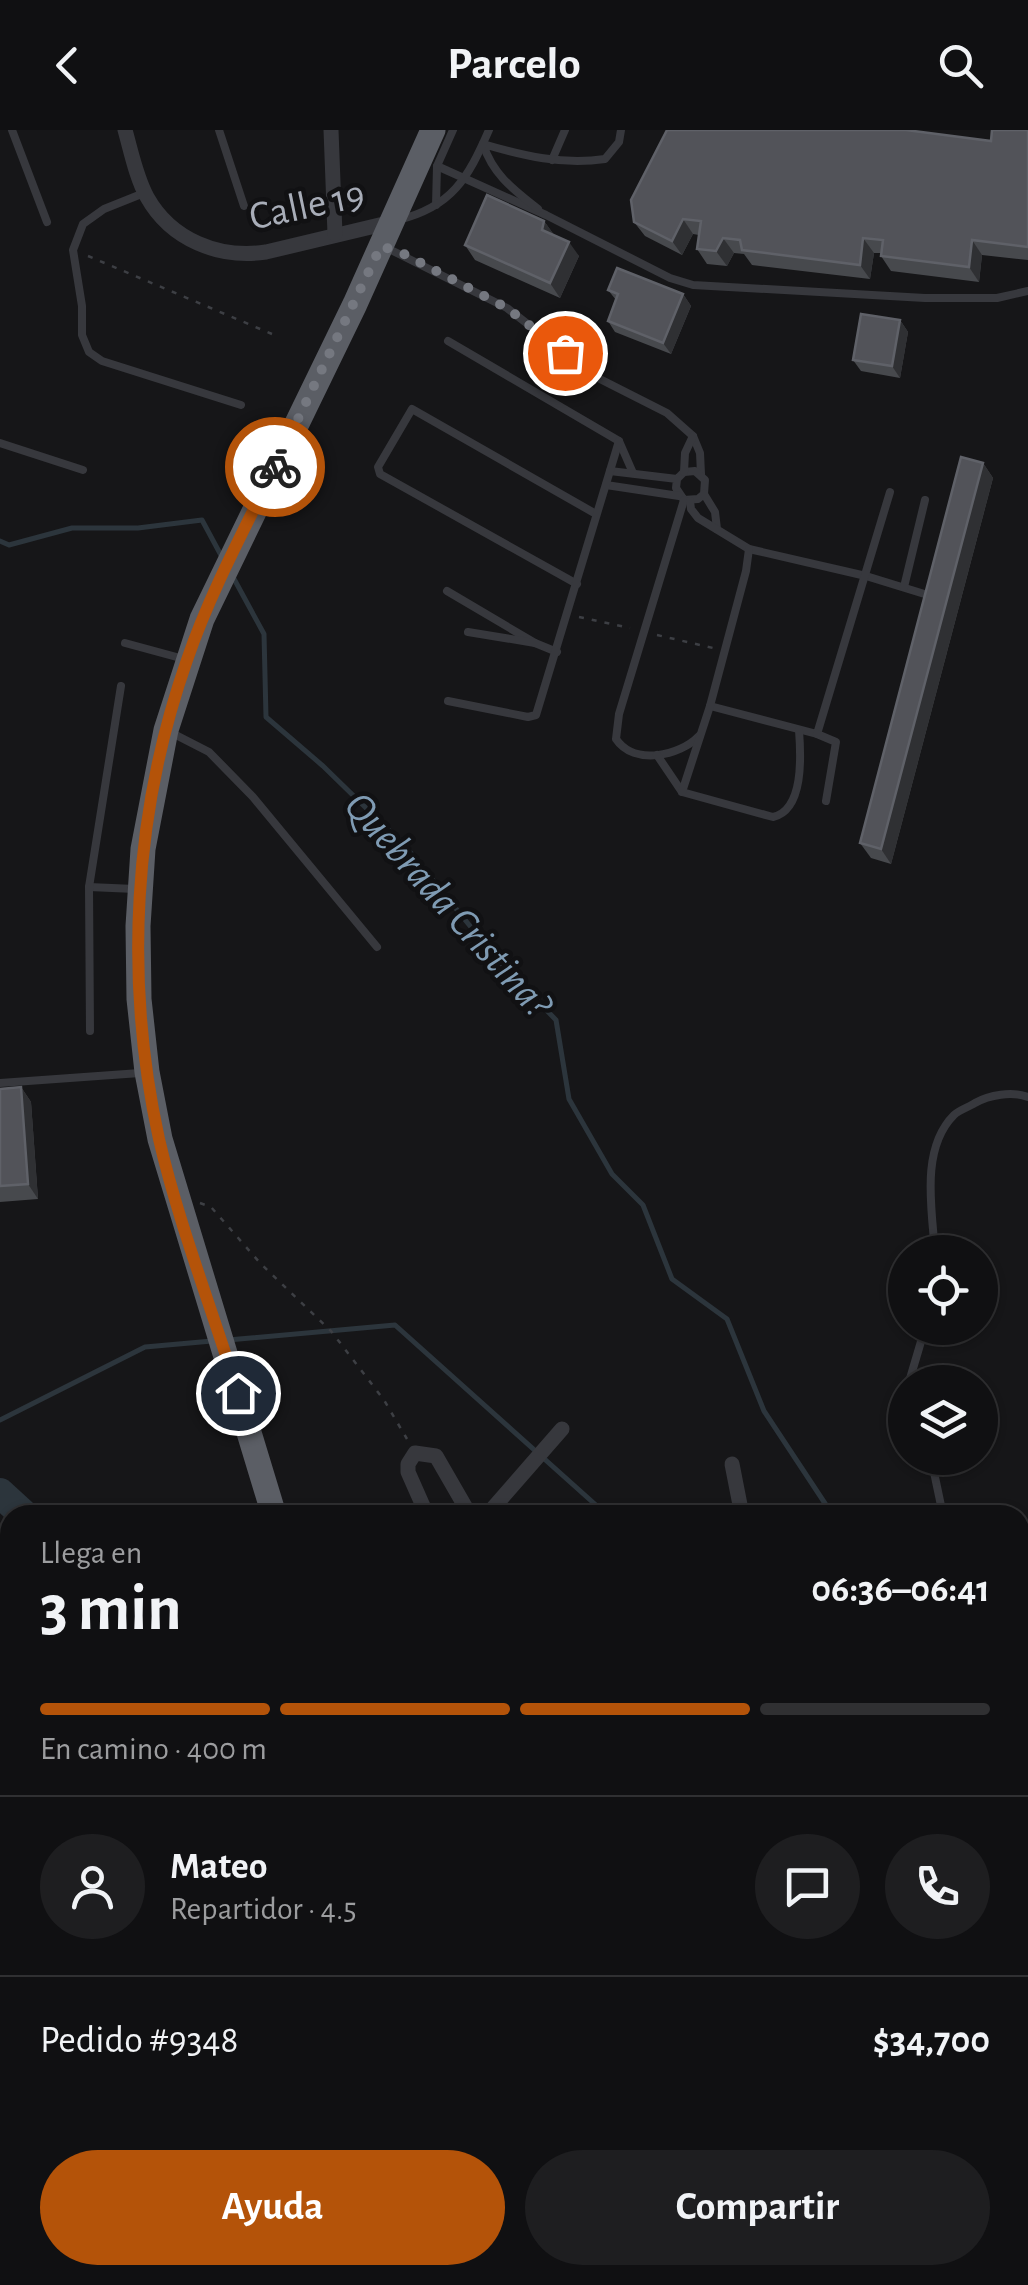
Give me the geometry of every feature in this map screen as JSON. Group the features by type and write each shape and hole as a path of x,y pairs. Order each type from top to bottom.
{"highway":[{"path":"271,1505 177,1205 147,1072 138,963 140,890 149,809 166,730 187,660 220,580 433,130"}],"street":[{"name":"Calle 19","path":"124,130 144,193 172,227 190,241 215,250 245,255 392,222"},
{"path":"331,130 335,234"},
{"path":"497,1505 562,1430"},
{"path":"423,1505 408,1472 415,1453 436,1456 465,1505"},
{"path":"732,1464 740,1505"}],"lane":[{"path":"12,130 47,222"},
{"path":"219,130 244,206"},
{"path":"436,205 437,166 453,130"},
{"path":"392,222 436,205 466,180 490,130"},
{"path":"552,160 565,130"},
{"path":"483,144 527,157 578,163 605,159 620,142 621,130"},
{"path":"483,144 488,160 504,182 546,216"},
{"path":"437,166 692,285 925,298 998,298 1028,291"},
{"path":"144,193 104,208 83,224 72,250 82,306 82,335 89,352 102,360 241,405"},
{"path":"381,246 507,308 594,376 666,413 693,436 700,453 704,494 715,512 717,529"},
{"path":"448,341 619,441 633,473"},
{"path":"577,584 380,474 378,467 412,409 596,514"},
{"path":"693,436 680,476 685,499 698,518 749,549 866,576 930,596"},
{"path":"448,700 528,717 536,715 619,441"},
{"path":"0,442 82,470"},
{"path":"610,471 700,474"},
{"path":"606,485 685,499 704,494"},
{"path":"817,734 890,492"},
{"path":"685,499 615,729 620,746 657,755 681,750 700,736"},
{"path":"904,587 925,500"},
{"path":"682,792 710,706 749,549"},
{"path":"926,616 935,580"},
{"path":"447,591 535,644"},
{"path":"468,632 557,652"},
{"path":"125,643 187,660"},
{"path":"90,1031 89,887 121,686"},
{"path":"710,706 836,742 826,801"},
{"path":"166,730 209,752 253,798 377,947"},
{"path":"657,755 682,792 773,817 784,814 792,805 801,755 799,730"},
{"path":"89,887 140,890"},
{"path":"0,1083 147,1072"},
{"path":"934,1235 930,1183 939,1142 954,1115 984,1098 1019,1093 1028,1097"},
{"path":"935,1475 942,1505"}],"path":[{"path":"72,250 272,334"},
{"path":"177,1205 211,1206 261,1264 331,1330 384,1400 415,1453"}],"building":[{"path":"667,130 906,130 991,141 992,130 1028,130 1028,247 972,240 969,267 881,256 883,240 863,238 860,265 742,250 740,240 723,238 716,251 697,249 701,221 683,219 672,241 634,222 631,200"},
{"path":"487,195 544,221 542,230 569,242 550,283 465,245"},
{"path":"617,268 683,294 663,343 608,321 618,294 608,290"},
{"path":"861,314 900,320 892,366 853,360"},
{"path":"961,457 983,463 881,849 860,843"},
{"path":"21,1087 28,1184 0,1186 0,1089"}],"waterway":[{"name":"Quebrada Cristina?","path":"0,541 9,545 72,528 138,528 202,520 223,559"},
{"name":"Quebrada Cristina?","path":"233,577 264,634 266,717 406,847 496,958 556,1020 569,1099 612,1174 643,1205 672,1279 727,1319 764,1411 826,1505"},
{"path":"228,1340 395,1325 596,1505"},
{"path":"0,1420 145,1347 212,1341"},
{"path":"0,1493 13,1505"}],"way so far":[{"path":"275,467 381,246 507,308 565,353"}],"route":[{"path":"238,1393 177,1205 160,1139 142,1036 138,926 149,809 176,694 211,600 275,467"}]}
